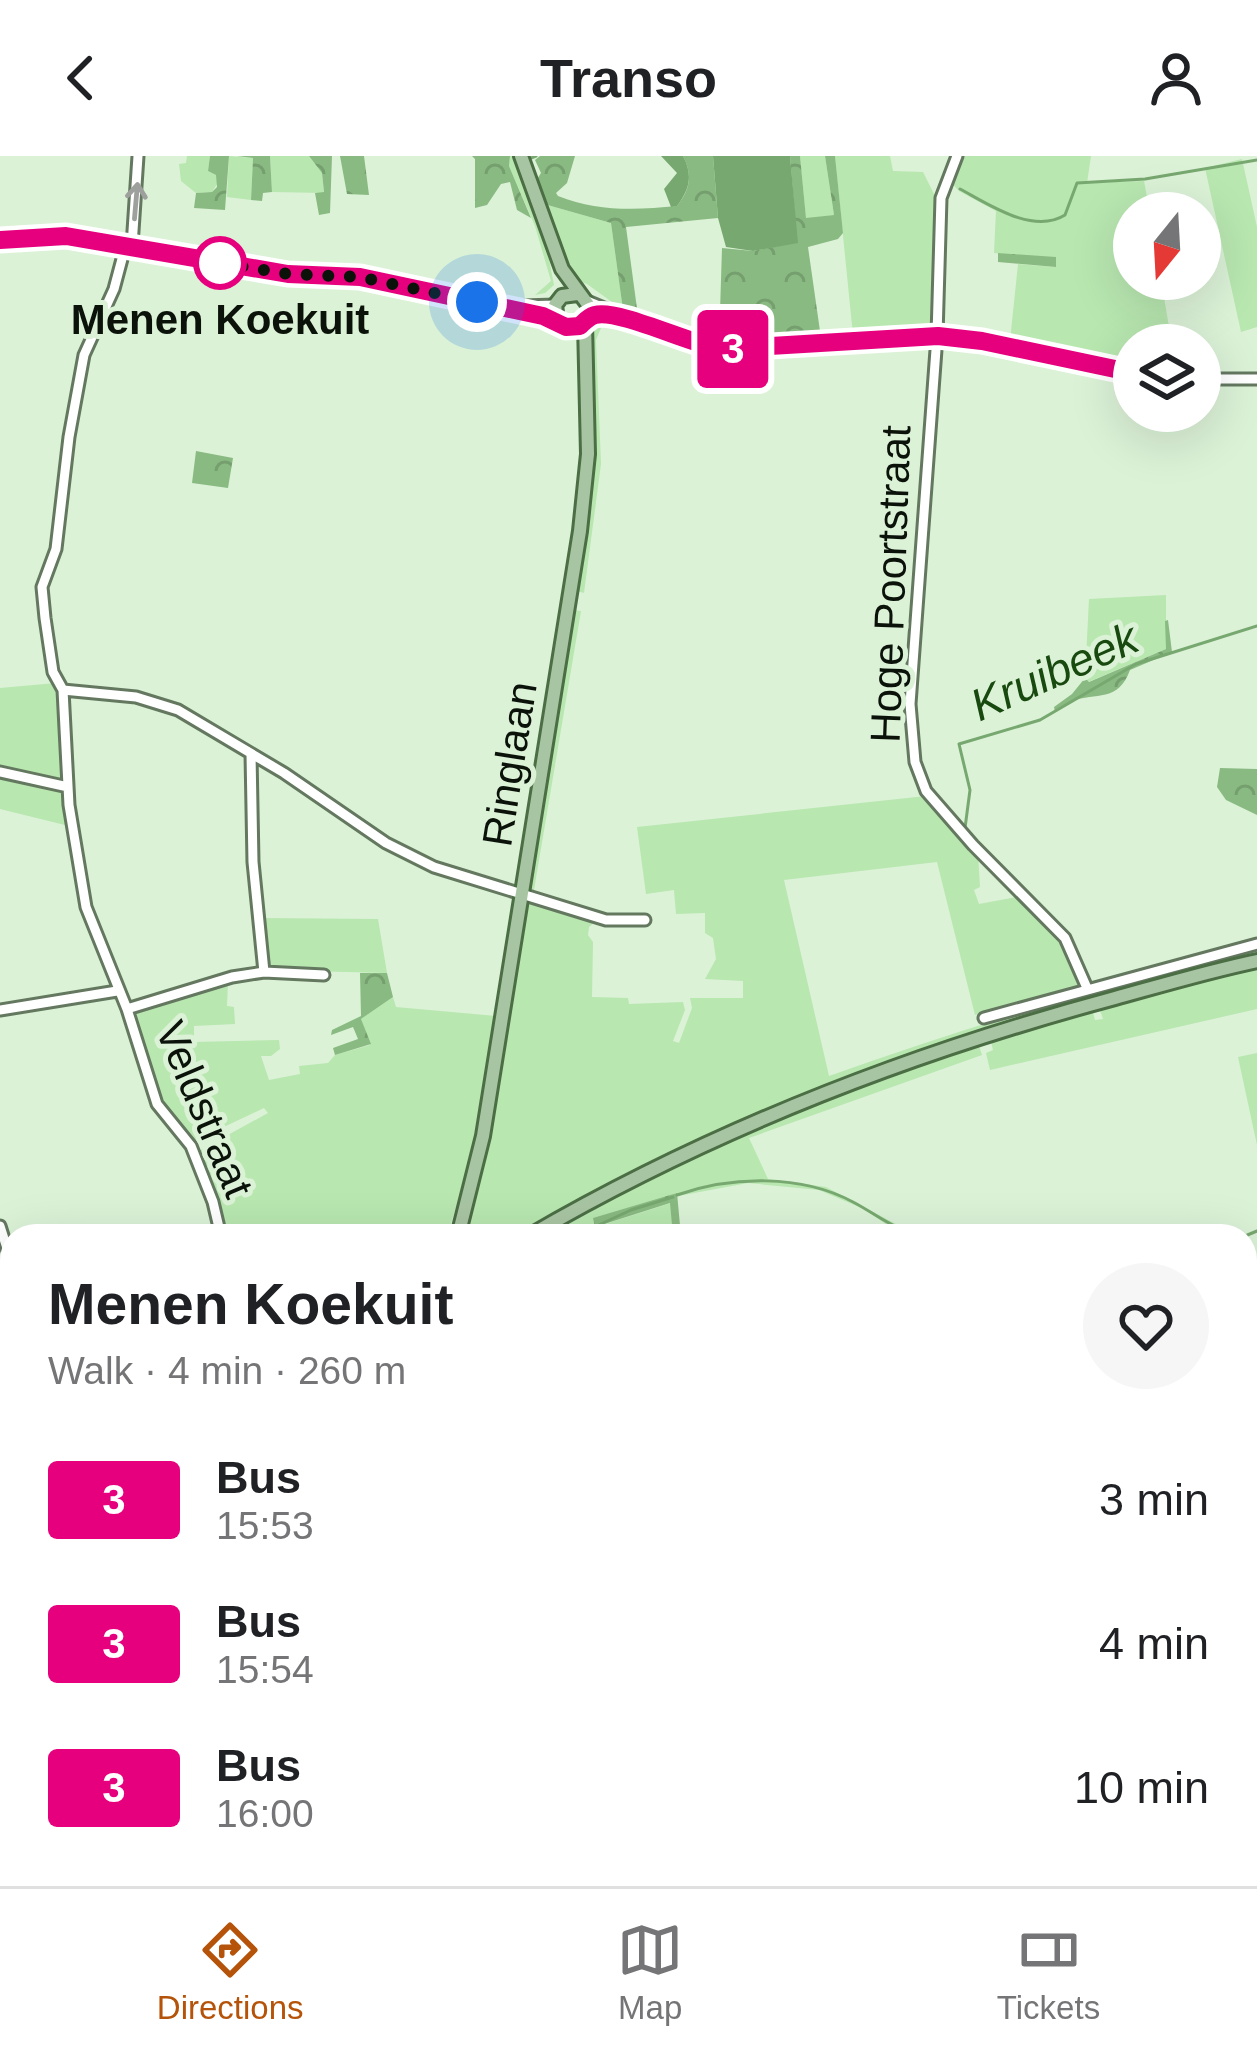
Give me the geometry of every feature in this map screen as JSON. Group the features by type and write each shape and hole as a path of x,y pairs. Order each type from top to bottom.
{"main road":[{"name":"Ringlaan","path":"521,156 550,244 558,284 555,315 564,326 585,381"},
{"name":"Ringlaan","path":"458,1224 479,1156 585,489 587,320 582,297 550,244"},
{"path":"556,304 562,296 582,297"},
{"path":"564,326 587,320"},
{"path":"552,1224 670,1161 911,1059 1025,1022 1257,961"},
{"path":"557,1224 571,1214"}],"street":[{"name":"Veldstraat","path":"139,156 129,245 85,355 69,437 56,549 42,587 50,658 63,690 68,787 86,907 128,1009 158,1103 191,1145 218,1224"},
{"name":"Hoge Poortstraat","path":"957,156 941,198 938,336 910,704 915,762 935,805 1065,938 1087,988"},
{"path":"0,240 49,236 129,245 288,274 360,277 564,326"},
{"path":"582,297 711,347 755,350 872,337 938,336 1113,369"},
{"path":"482,303 542,308 556,304"},
{"path":"587,320 601,314 629,319"},
{"path":"1221,379 1257,379"},
{"path":"63,690 150,700 185,714 414,858 606,920 645,920"},
{"path":"251,754 251,838 264,972"},
{"path":"0,772 68,787"},
{"path":"984,1018 1257,944"},
{"name":"Veldstraat","path":"128,1009 232,977 264,972 324,975"},
{"name":"Veldstraat","path":"0,1010 117,991"}],"shaded area":[{"path":"187,156 210,156 208,171 219,181 212,192 196,193 181,181 179,164 186,163"},
{"path":"229,156 253,158 251,200 227,197"},
{"path":"270,156 309,156 322,173 324,193 272,192"},
{"path":"514,156 548,254 554,285 545,293 535,295 551,281 535,226 509,166"},
{"path":"661,156 683,156 688,169 689,182 677,206 671,207 664,189 677,173"},
{"path":"713,156 790,156 798,243 753,251 726,247 718,218"},
{"path":"800,156 825,156 834,215 806,219"},
{"path":"835,156 890,156 893,171 923,172 937,200 932,331 875,330 853,335"},
{"path":"959,156 1091,156 1087,183 1144,181 1146,192 1113,192 1113,300 1164,300 1168,324 1113,324 1113,361 1010,341 1018,264 1055,267 1056,258 994,253 996,211 959,191 949,180"},
{"path":"1242,159 1257,227 1257,327 1241,332 1221,241 1221,192 1210,192 1205,168"},
{"path":"544,204 611,223 623,310 573,279"},
{"path":"603,323 596,340 601,464 584,593 577,591 594,463 586,339"},
{"path":"1166,595 1166,649 1088,682 1089,599"},
{"path":"573,610 581,611 533,896 527,892"},
{"path":"56,683 64,779 0,771 0,688"},
{"path":"0,776 61,788 69,826 0,809"},
{"path":"926,796 978,854 980,887 974,890 979,904 1022,896 1051,926 1073,959 1080,986 975,1015 937,862 784,880 829,1076 1149,975 1257,946 1257,956 1012,1020 909,1053 718,1132 545,1224 463,1224 525,906 535,902 597,920 588,935 593,942 592,997 628,998 629,1004 683,1002 685,1010 673,1041 679,1043 692,1008 690,998 743,998 743,981 705,979 716,959 713,938 705,933 705,913 676,914 674,890 646,894 637,827"},
{"path":"261,918 378,919 387,973 265,970"},
{"path":"1257,968 1257,1009 990,1070 986,1053 993,1050 990,1038 1092,1009 1095,1020 1103,1019 1099,1007"},
{"path":"228,981 227,1006 234,1007 235,1024 194,1026 194,1042 279,1040 280,1049 261,1056 269,1080 300,1074 299,1066 328,1063 335,1055 370,1045 361,1019 393,997 396,1007 496,1016 477,1140 451,1224 219,1224 197,1152 268,1113 264,1108 192,1142 162,1105 132,1012"},
{"path":"978,1043 982,1055 749,1138 768,1179 826,1187 896,1224 886,1224 819,1190 748,1183 676,1193 603,1224 569,1224 652,1176 854,1089"},
{"path":"1257,1053 1257,1145 1238,1057"},
{"path":"671,1203 672,1224 605,1224"}],"green space":[{"path":"210,156 229,156 225,210 194,208 196,193 217,187 216,175 208,171"},
{"path":"237,156 270,156 272,192 263,193 262,201 251,200 253,158"},
{"path":"309,156 332,156 330,213 319,215 315,193 324,192 322,173"},
{"path":"340,156 364,156 369,195 347,194"},
{"path":"472,156 510,156 509,166 531,218 517,210 510,182 501,184 487,205 475,208"},
{"path":"575,156 558,196 587,205 632,209 677,206 689,182 683,156 713,156 718,218 626,227 638,316 623,310 611,223 544,204 536,181 541,173 535,160"},
{"path":"790,156 800,156 806,218 834,215 825,156 835,156 843,233 838,239 808,247 821,338 719,343 722,248 753,251 797,242"},
{"path":"998,253 1056,257 1056,267 998,262"},
{"path":"196,451 233,458 228,488 192,483"},
{"path":"1168,620 1172,652 1130,670 1113,692 1072,701 1055,712 1054,707 1085,678 1089,682 1166,649"},
{"path":"1220,768 1257,769 1257,815 1226,800 1217,787"},
{"path":"360,973 387,973 393,997 361,1019 371,1044 335,1055 333,1048 358,1039 353,1027 331,1035 332,1030 361,1016"},
{"path":"677,1193 680,1224 672,1224 670,1203 604,1224 594,1224 593,1218"}],"waterway":[{"name":"Kruibeek","path":"531,158 536,156"},
{"name":"Kruibeek","path":"960,189 1025,220 1052,220 1065,215 1077,183 1145,179 1257,160"},
{"name":"Kruibeek","path":"965,828 970,790 959,744 1040,720 1136,664 1257,626"},
{"path":"677,1195 743,1181 789,1182 833,1193 892,1224"},
{"path":"601,1224 673,1197"}],"bus line":[{"name":"3","path":"0,240 66,236 288,274 360,277 543,316 566,327 580,326 601,314 629,319 690,343 721,349 938,336 1113,369"}],"place":[{"name":"Menen Koekuit","path":"220,263"}],"route":[{"path":"220,263 210,261 288,274 360,277 477,302"}]}
